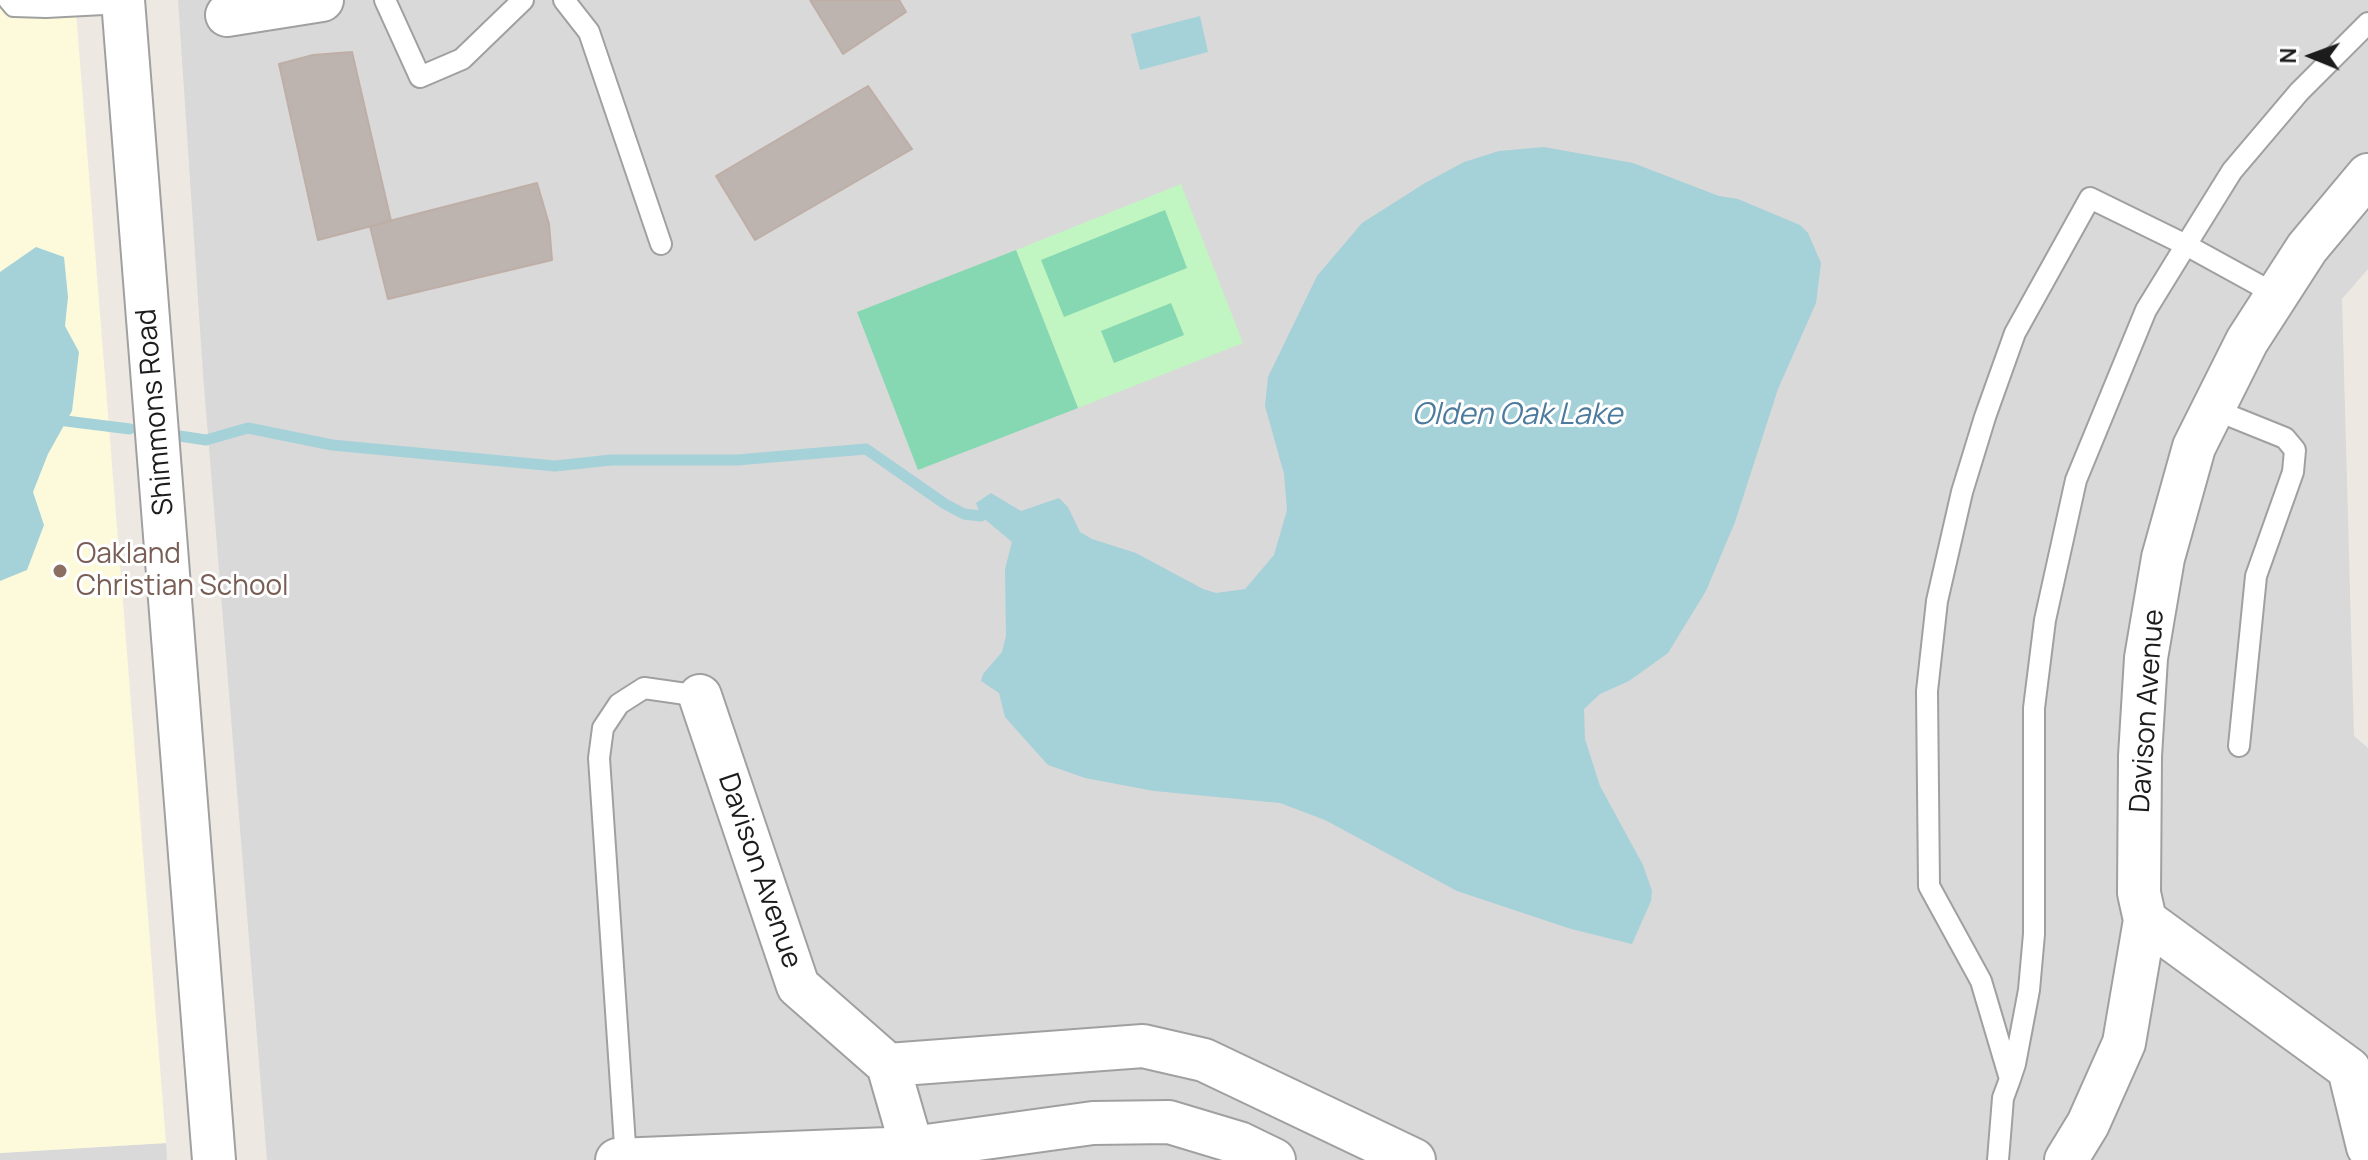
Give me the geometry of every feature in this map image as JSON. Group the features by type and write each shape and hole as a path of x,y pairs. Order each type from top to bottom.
{"street":[{"path":"227,15 322,0"},
{"name":"Shimmons Road","path":"123,1 223,1159"},
{"name":"Davison Avenue","path":"2066,1160 2088,1124 2124,1043 2145,920 2139,893 2139,863 2140,756 2146,658 2163,558 2194,447 2247,341 2307,248 2368,175"},
{"name":"Davison Avenue","path":"700,696 798,986 888,1065"},
{"path":"2145,920 2349,1069 2368,1147"},
{"path":"912,1148 888,1065 1143,1046 1204,1060 1414,1160"},
{"path":"617,1160 912,1148 1093,1123 1169,1122 1239,1143 1274,1160"}],"lane":[{"path":"9,0 14,6 46,7 123,1"},
{"path":"385,0 420,77 462,59 523,0"},
{"path":"564,0 589,32 661,244"},
{"path":"1998,1160 2003,1098 2029,990 2034,934 2034,708 2045,620 2076,480 2146,310 2232,171 2299,92 2368,23"},
{"path":"2010,1079 1981,981 1929,886 1927,691 1937,601 1962,492 2015,333 2090,198 2186,245 2277,295"},
{"path":"2213,409 2285,438 2295,450 2293,472 2256,576 2239,746"},
{"path":"626,1160 599,758 603,728 619,704 644,688 700,696"}],"shaded area":[{"name":"Oakland Christian School","path":"0,0 75,0 166,1143 0,1153"},
{"path":"178,0 2368,0 2368,269 2342,299 2354,736 2368,748 2368,1160 267,1160 203,374"},
{"path":"166,1143 167,1160 0,1160 0,1153"}],"green space":[{"path":"1181,184 1243,343 1078,408 1016,250"},
{"path":"1165,210 1187,268 1064,317 1041,260"},
{"path":"1016,250 1078,408 918,470 857,312"},
{"path":"1171,303 1184,335 1114,363 1101,331"}],"water":[{"path":"1200,16 1208,52 1140,70 1131,34"},
{"name":"Olden Oak Lake","path":"1544,147 1633,163 1719,196 1738,199 1800,225 1808,233 1821,263 1816,303 1778,389 1735,522 1706,591 1668,653 1629,681 1600,694 1584,709 1585,739 1600,786 1643,865 1652,891 1651,901 1632,944 1571,929 1457,891 1325,820 1280,803 1154,791 1085,778 1048,765 1005,717 999,693 981,681 983,674 1002,652 1006,636 1005,569 1012,542 981,516 976,503 991,493 1021,511 1059,498 1068,507 1080,532 1092,539 1136,553 1203,589 1216,593 1245,589 1274,555 1287,510 1284,474 1265,406 1268,377 1317,276 1362,223 1425,183 1464,162 1499,151"},
{"path":"36,247 64,257 68,297 65,326 79,352 72,411 48,454 33,492 44,525 27,570 0,581 0,272"}],"building":[{"path":"810,0 899,0 906,12 843,54"},
{"path":"352,52 391,221 318,240 279,64 313,55"},
{"path":"868,86 912,149 755,240 716,176"},
{"path":"537,183 549,224 552,260 388,299 370,226"}],"waterway":[{"path":"66,421 130,429"},
{"path":"173,435 206,440 248,428 332,445 555,466 611,460 737,460 866,449 945,504 964,514 981,516"}],"place":[{"name":"Oakland Christian School","path":"60,571"}]}
